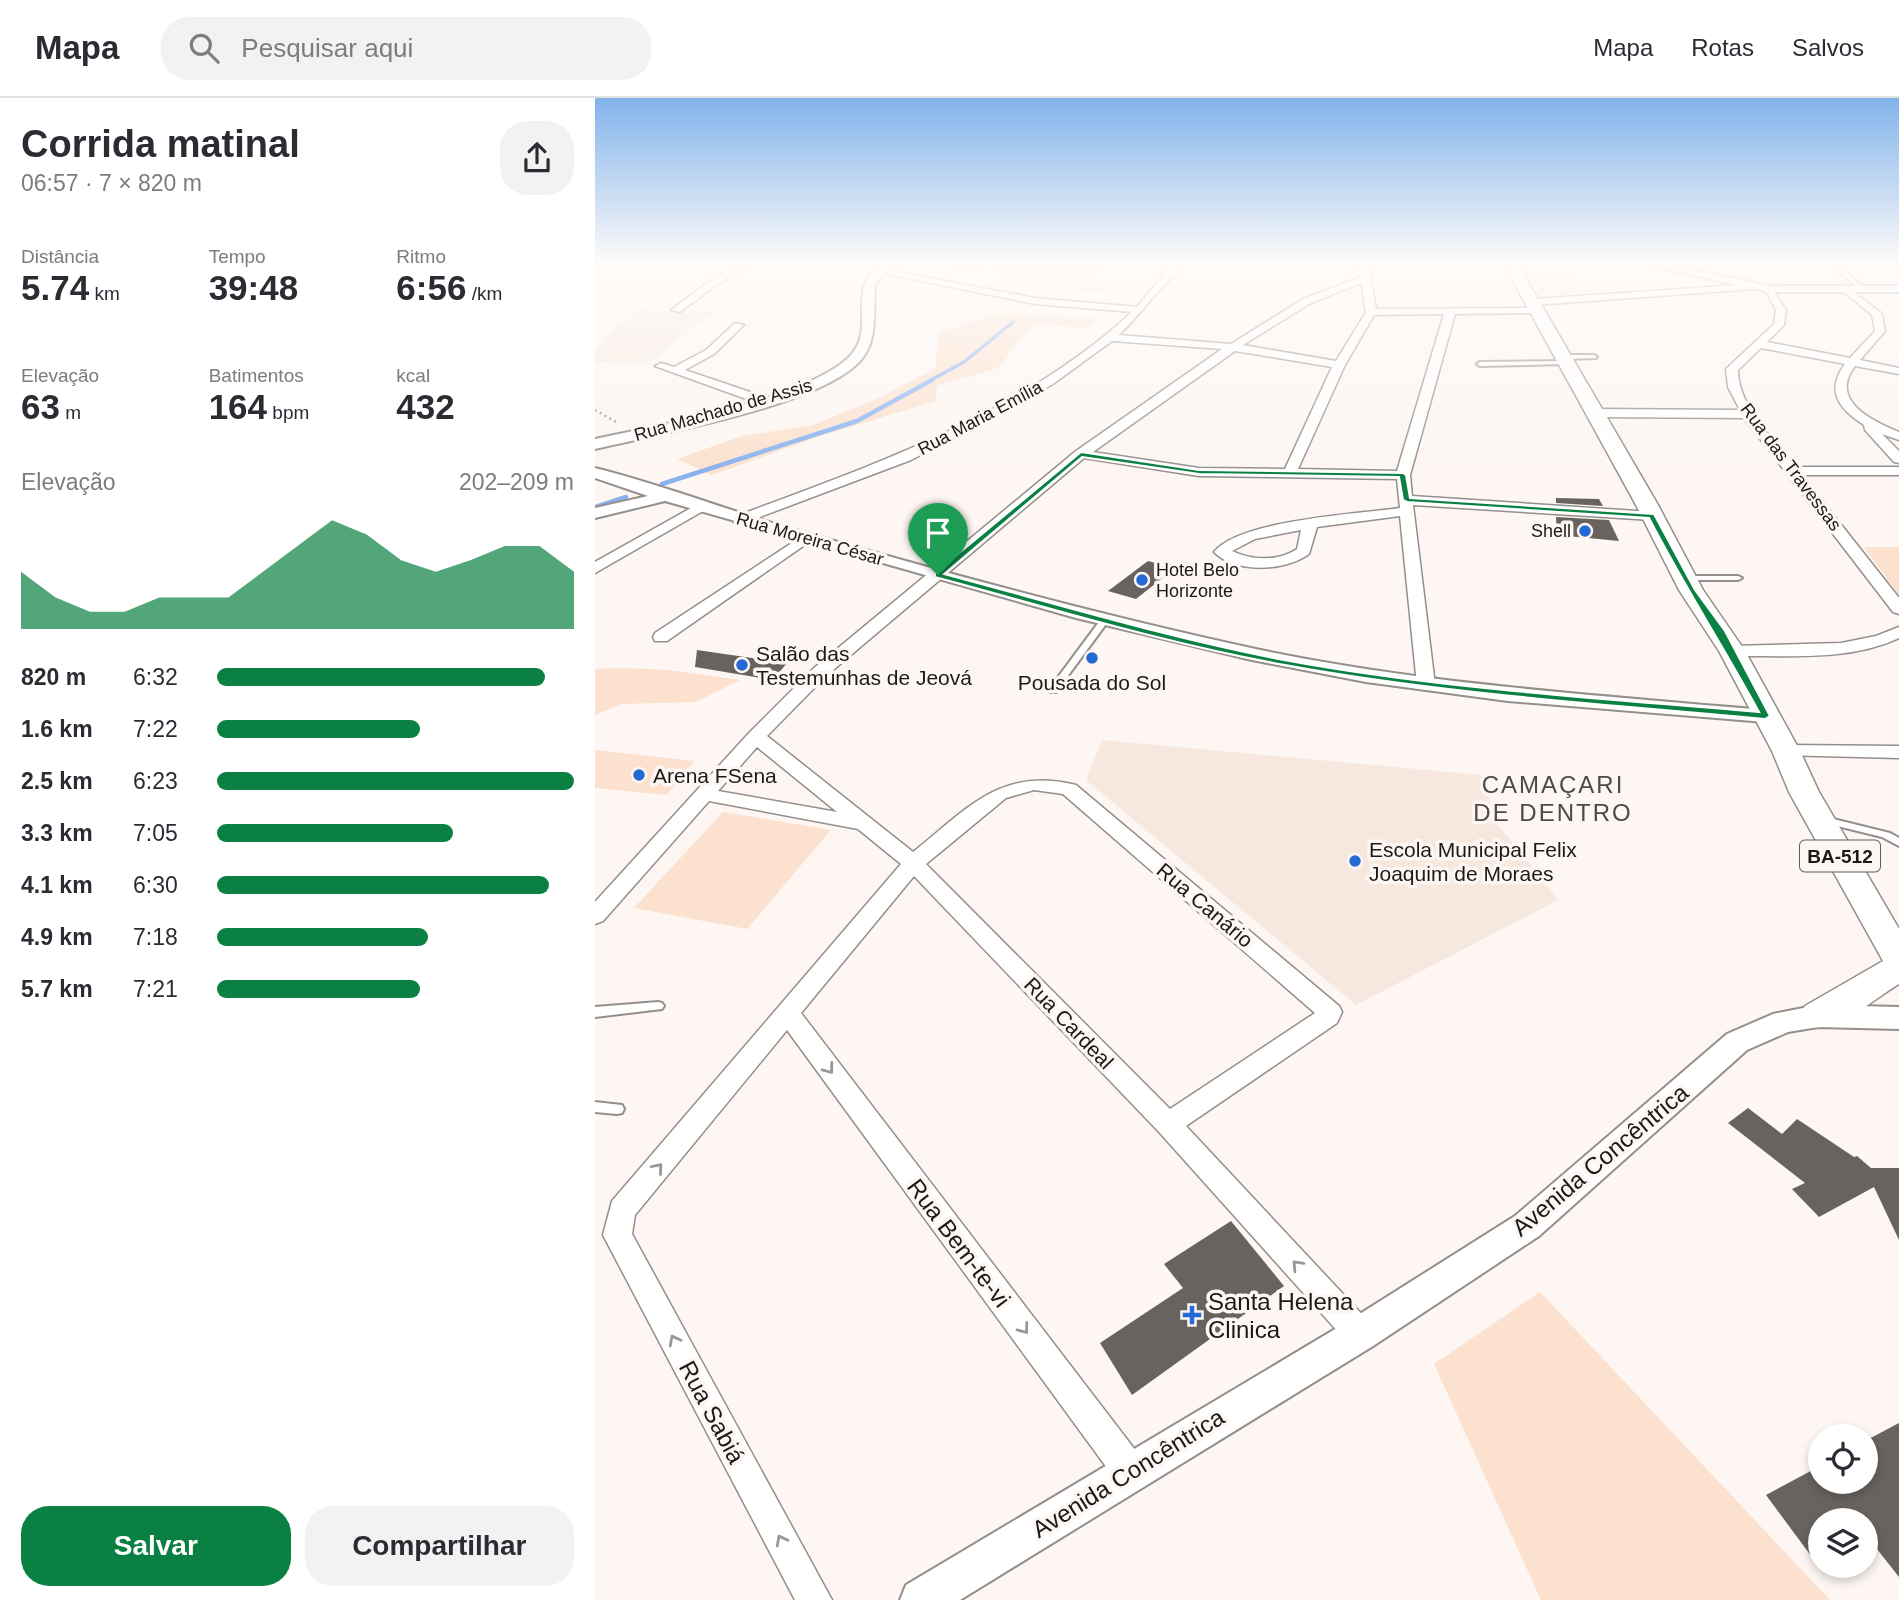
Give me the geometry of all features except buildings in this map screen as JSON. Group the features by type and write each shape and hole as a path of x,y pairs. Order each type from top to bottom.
{"main road":[{"name":"BA-512","path":"1551,333 1685,578 1732,651 1786,751 1818,818 1899,959"},
{"path":"1818,1016 1899,967"}],"street":[{"path":"677,370 710,352 730,333"},
{"name":"Rua Machado de Assis","path":"595,444 764,401 830,378 858,356 865,333"},
{"name":"Rua Maria Emília","path":"739,520 935,444 1070,369 1115,333"},
{"path":"595,916 707,795 756,737 820,672 1081,454 1256,333"},
{"path":"1289,474 1339,365 1358,333"},
{"path":"1426,685 1403,475 1444,333"},
{"name":"Rua das Travessas","path":"1770,333 1732,369 1731,381 1748,414 1899,610"},
{"path":"1879,333 1866,351 1853,362 1841,379 1839,389 1845,402 1899,459"},
{"path":"1110,338 1233,347 1339,365"},
{"path":"1759,344 1899,371"},
{"path":"661,366 764,401"},
{"path":"1595,413 1748,414"},
{"path":"1865,423 1899,436"},
{"path":"1081,454 1167,469 1403,475"},
{"path":"1792,471 1899,471"},
{"name":"Rua Moreira César","path":"595,473 662,497 804,539 1105,620 1283,662 1426,685 1765,716"},
{"path":"595,513 662,497"},
{"path":"1311,525 1305,535 1304,551 1290,558 1262,561 1229,556 1222,552 1228,543 1237,539 1407,506 1652,516"},
{"path":"595,568 698,508"},
{"path":"661,637 804,539"},
{"path":"1732,651 1847,647 1870,644 1899,632"},
{"name":"Rua Cardeal","path":"756,737 913,863 1167,1124 1360,1334"},
{"path":"1786,751 1899,752"},
{"name":"Rua Canário","path":"913,863 999,794 1033,783 1069,789 1327,1008 1328,1017 1167,1124"},
{"path":"707,795 862,823"},
{"path":"788,1014 913,863"},
{"name":"Rua Sabiá","path":"788,1014 622,1210 617,1235 814,1600"},
{"name":"Rua Bem-te-vi","path":"788,1014 1130,1471"},
{"name":"Avenida Concêntrica","path":"921,1600 1360,1334 1527,1226 1737,1042 1783,1022 1818,1016 1899,1018"}],"lane":[{"path":"1480,364 1594,356"},
{"path":"1685,578 1738,578"},
{"path":"1053,690 1105,620"},
{"path":"1818,818 1886,835 1899,843"},
{"path":"595,1012 658,1006"},
{"path":"595,1107 617,1109"}],"shaded area":[{"path":"610,333 686,333 650,361 595,362 595,352"},
{"path":"1025,333 1000,367 937,386 936,401 817,437 712,475 677,459 742,436 813,425 879,398 935,368 939,339 937,334"},
{"path":"1864,547 1899,547 1899,594 1898,594"},
{"path":"595,669 668,670 740,680 696,702 621,704 595,715"},
{"name":"Escola Municipal Felix Joaquim de Moraes","path":"1102,740 1482,775 1496,822 1558,900 1356,1005 1086,780"},
{"name":"Arena FSena","path":"595,750 694,761 667,795 595,788"},
{"path":"723,812 831,830 747,929 634,908"},
{"path":"1540,1292 1830,1600 1541,1600 1434,1364"}],"waterway":[{"path":"929,381 964,362 999,333"},
{"path":"662,484 857,421 932,380"},
{"path":"595,507 626,497"}],"place":[{"name":"Shell","path":"1585,531"},
{"name":"Hotel Belo Horizonte","path":"1142,580"},
{"name":"Pousada do Sol","path":"1092,658"},
{"name":"Salão das Testemunhas de Jeová","path":"742,665"},
{"name":"Arena FSena","path":"639,775"},
{"name":"Escola Municipal Felix Joaquim de Moraes","path":"1355,861"},
{"name":"Santa Helena Clinica","path":"1192,1315"}],"district":[{"name":"CAMAÇARI DE DENTRO","path":"1553,798"}],"route":[{"path":"1081,454 1199,472 1403,475 1407,500 1652,516 1691,590 1732,651 1765,716 1426,685 1283,662 1105,620 938,575 1081,454"}]}
